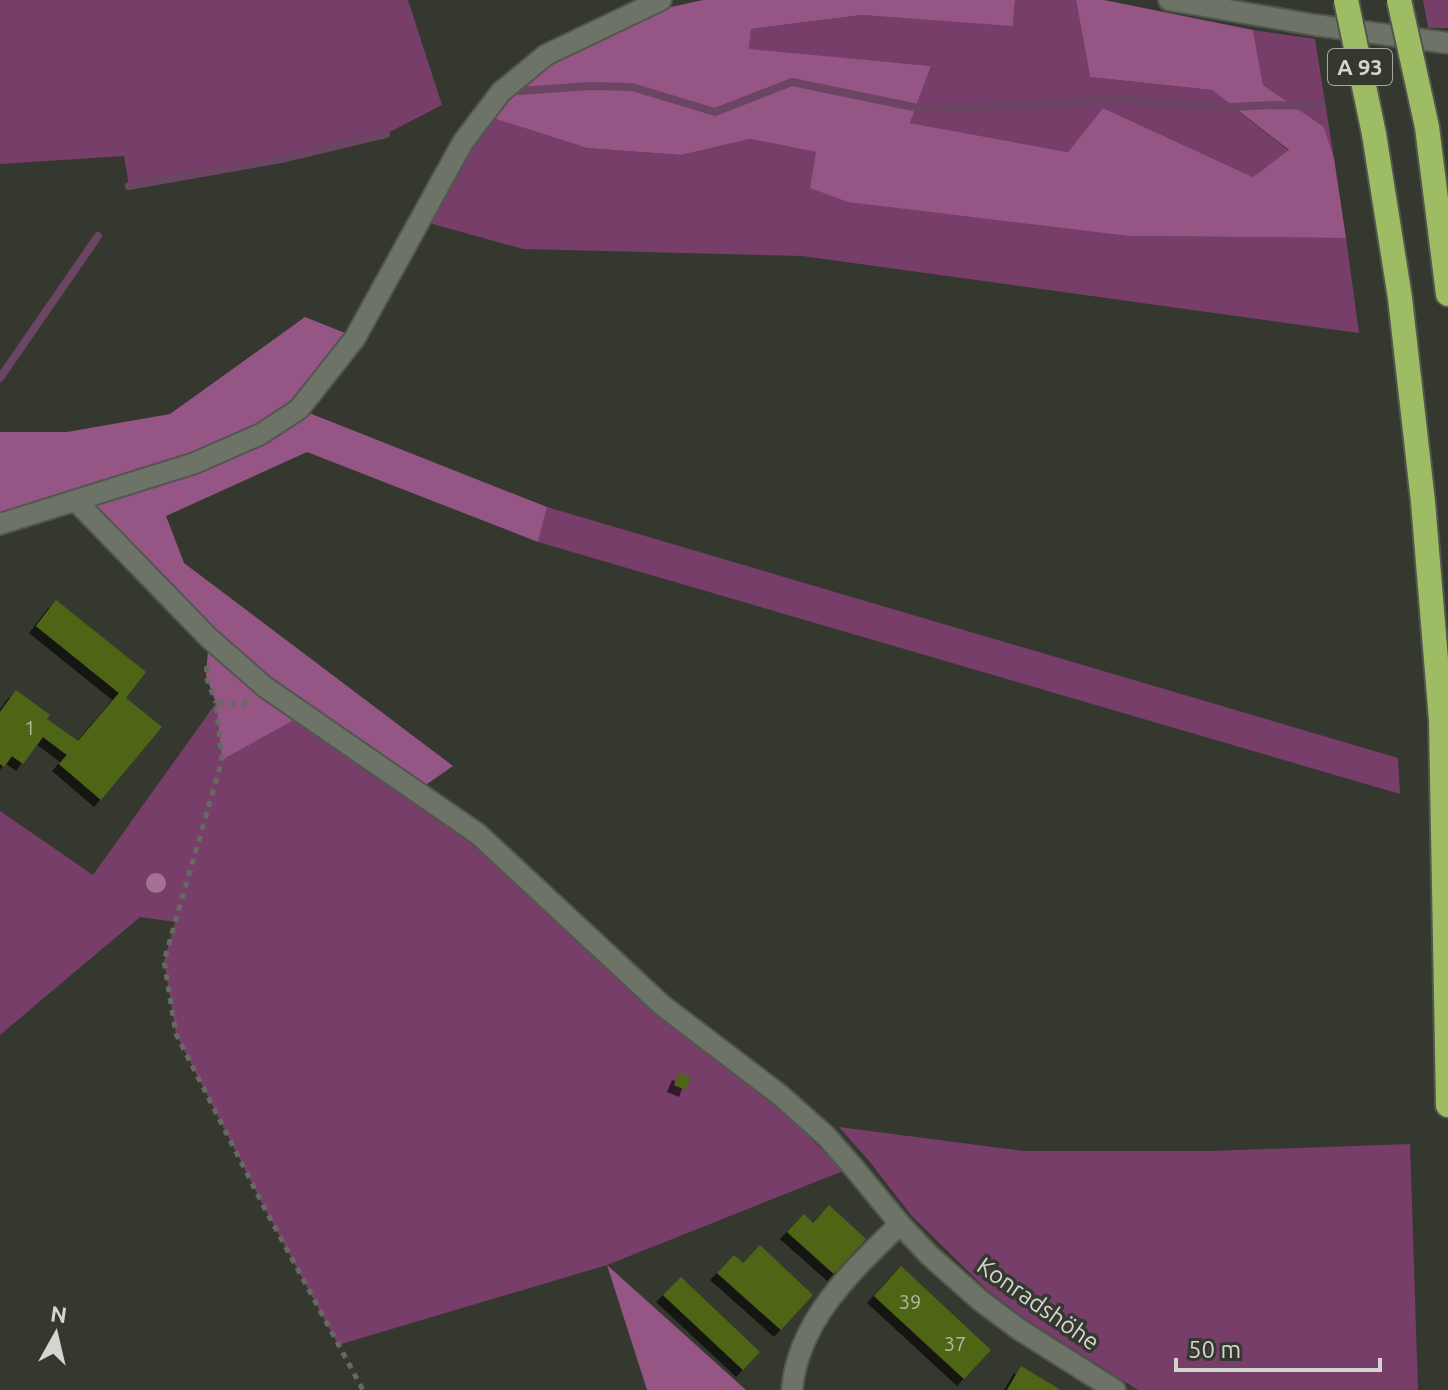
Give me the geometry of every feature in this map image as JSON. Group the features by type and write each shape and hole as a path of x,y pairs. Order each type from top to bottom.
{"highway":[{"name":"A 93","path":"1346,0 1374,134 1400,298 1423,502 1441,720 1448,1105"},
{"name":"A 93","path":"1399,0 1427,127 1448,294"}],"street":[{"path":"0,524 195,463 261,434 299,409 355,338 463,142 501,92 546,55 661,0"},
{"path":"1169,0 1448,43"},
{"name":"Konradshöhe","path":"76,501 209,638 265,687 478,834 663,1006 780,1095 826,1136 929,1255 981,1301 1020,1330 1115,1390"},
{"path":"792,1390 795,1363 818,1314 841,1285 900,1224"}],"path":[{"path":"265,687 243,704 216,703 222,760 164,961 176,1034 264,1207 363,1390"}],"shaded area":[{"path":"0,0 408,0 442,105 386,134 281,159 129,186 124,156 0,164"},
{"path":"703,0 1015,0 1013,26 862,15 751,29 749,49 931,66 910,123 1068,152 1103,108 1253,177 1289,150 1212,90 1090,77 1076,0 1104,0 1253,30 1263,85 1324,127 1334,158 1346,238 1130,236 848,202 810,188 816,152 750,139 681,155 587,148 493,118 507,99 552,64 662,9"},
{"path":"1015,0 1076,0 1090,77 1212,90 1289,151 1253,177 1103,108 1068,152 910,123 931,66 749,50 751,29 862,15 1013,25"},
{"path":"1423,0 1448,0 1448,28 1428,28"},
{"path":"1253,30 1315,39 1334,158 1324,127 1263,85"},
{"path":"493,118 587,148 681,155 750,139 817,152 1130,236 1346,238 1359,333 802,256 523,249 429,223 473,146"},
{"path":"305,317 345,333 299,409 547,507 538,542 307,452 166,516 184,563 453,766 417,791 305,714 222,760 216,703 206,676 209,637 76,501 0,524 0,432 67,432 170,414"},
{"path":"547,507 1398,758 1400,794 538,542"},
{"path":"216,703 222,760 305,714 478,834 780,1095 810,1138 843,1171 607,1265 338,1345 176,1034 164,961 175,922 140,917 0,1035 0,811 93,875"},
{"path":"839,1127 1024,1151 1211,1151 1410,1144 1418,1390 1138,1390 1027,1320 987,1290 911,1215"},
{"path":"607,1265 746,1390 647,1390"}],"building":[{"path":"56,600 146,672 126,698 162,727 101,800 59,764 67,755 43,737 23,764 12,756 4,767 0,764 0,712 16,690 50,715 47,719 78,741 119,693 36,626"},
{"path":"679,1073 691,1077 686,1090 674,1085"},
{"path":"829,1205 866,1239 834,1274 787,1232 804,1214 813,1223"},
{"path":"760,1245 813,1295 781,1330 717,1273 734,1255 743,1263"},
{"path":"901,1266 991,1350 964,1379 874,1296"},
{"path":"681,1277 760,1352 743,1370 663,1295"},
{"path":"1021,1366 1061,1390 1007,1390"}],"waterway":[{"path":"519,91 590,86 632,87 715,112 792,82 923,109 1039,105 1119,98 1179,105 1320,106"},
{"path":"129,186 281,159 386,134"},
{"path":"0,378 98,236"}]}
